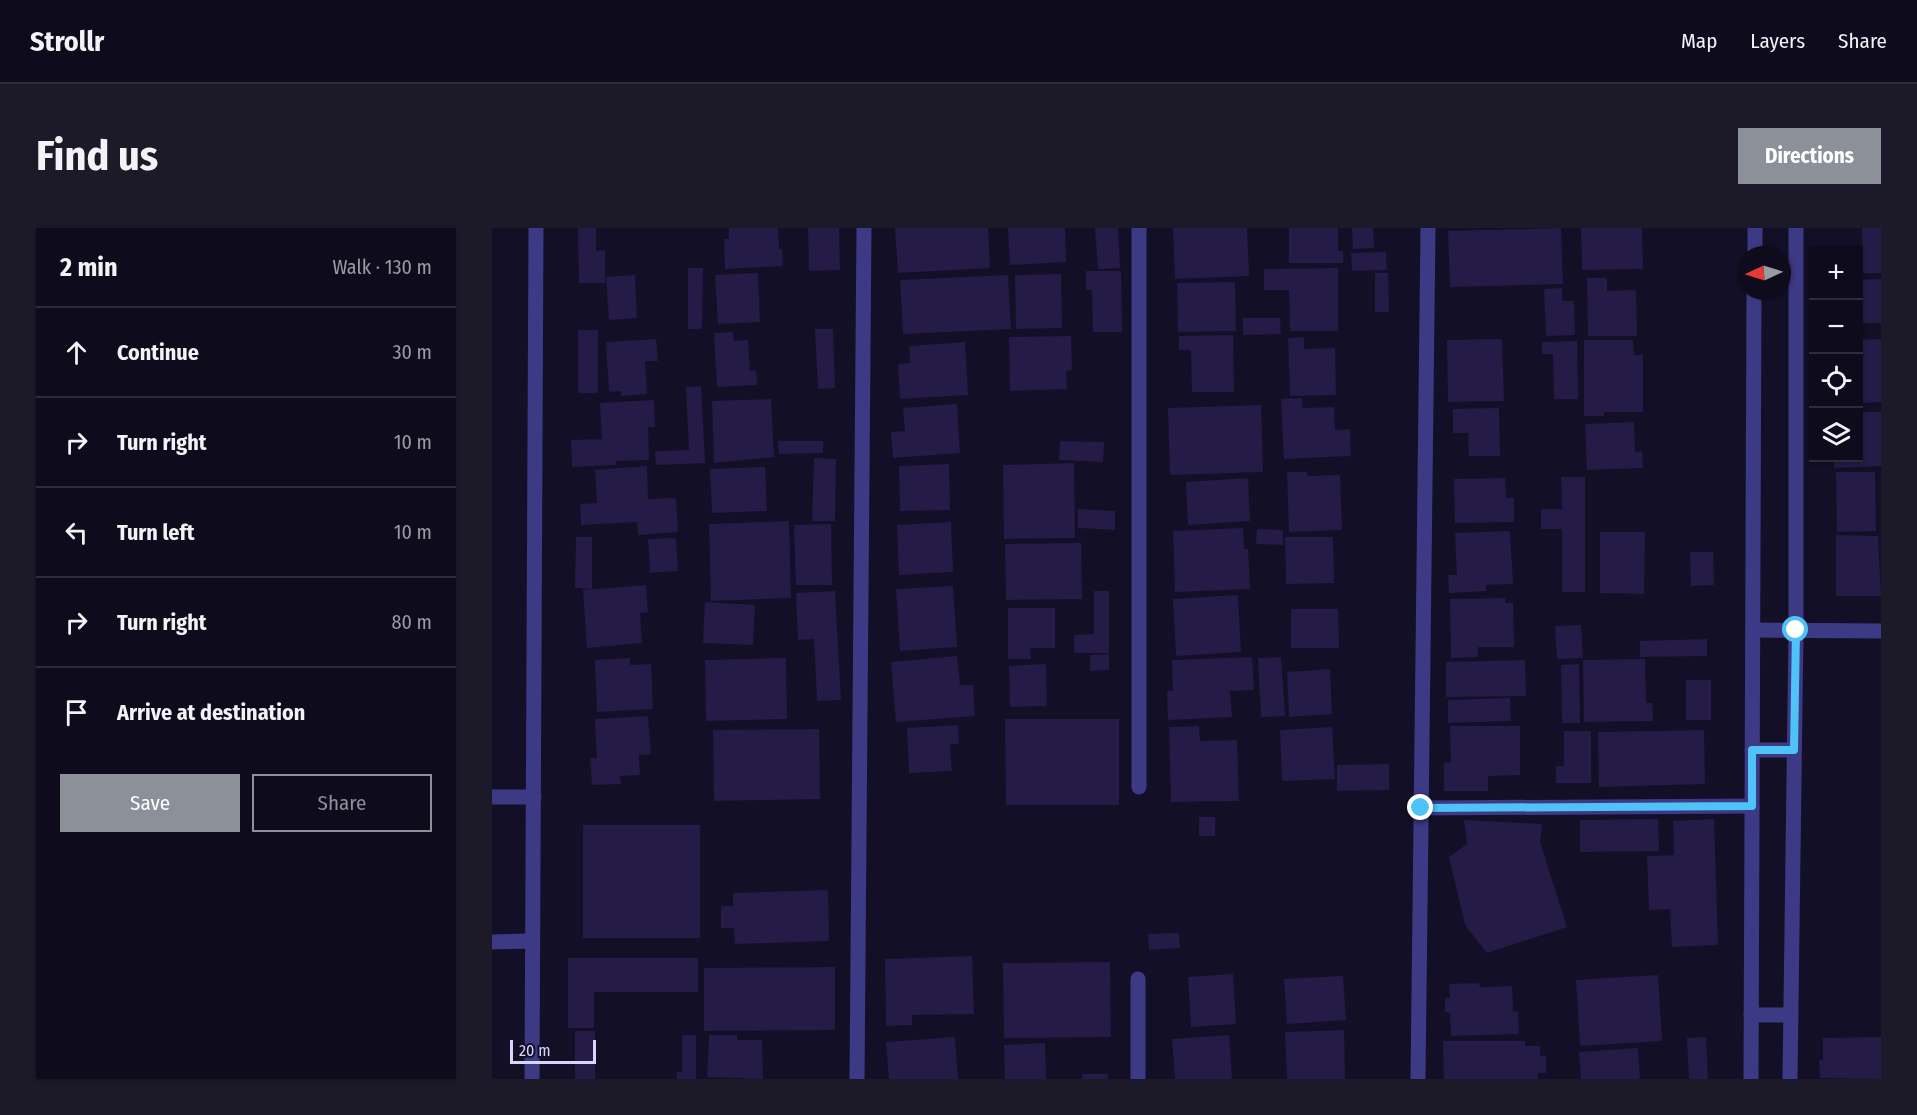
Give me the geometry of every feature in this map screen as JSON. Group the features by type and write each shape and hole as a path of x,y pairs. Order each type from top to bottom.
{"street":[{"path":"532,1079 536,228"},
{"path":"857,1079 864,228"},
{"path":"1139,228 1139,787"},
{"path":"1418,1079 1428,228"},
{"path":"1755,228 1755,246"},
{"path":"1791,1079 1796,630 1796,228"},
{"path":"1751,1079 1754,300"},
{"path":"1753,630 1881,631"},
{"path":"1752,750 1794,750"},
{"path":"492,797 534,797"},
{"path":"1421,808 1752,806"},
{"path":"492,942 532,941"},
{"path":"1138,979 1138,1079"},
{"path":"1751,1015 1791,1015"}],"building":[{"path":"578,228 596,228 596,251 605,250 605,283 579,283"},
{"path":"729,228 778,228 783,266 725,269 724,239 729,239"},
{"path":"808,228 839,228 840,270 809,271"},
{"path":"895,228 988,228 990,268 898,273"},
{"path":"1008,228 1065,228 1066,262 1010,265"},
{"path":"1095,228 1118,228 1120,268 1098,269"},
{"path":"1173,228 1247,228 1249,276 1175,279"},
{"path":"1289,228 1338,228 1338,251 1343,251 1343,263 1289,263"},
{"path":"1352,228 1373,228 1374,248 1353,249"},
{"path":"1561,228 1563,284 1450,287 1448,231"},
{"path":"1581,228 1642,228 1643,269 1582,270"},
{"path":"1862,228 1881,228 1881,273 1863,273"},
{"path":"1386,252 1387,270 1352,271 1351,253"},
{"path":"688,268 703,268 702,329 688,329"},
{"path":"1338,268 1338,331 1290,331 1289,290 1264,290 1264,269"},
{"path":"1086,271 1121,271 1122,332 1093,332 1092,290 1086,290"},
{"path":"758,273 760,322 718,324 715,275"},
{"path":"1375,273 1388,273 1389,312 1375,312"},
{"path":"1061,274 1062,328 1016,329 1015,275"},
{"path":"635,275 637,318 609,320 606,277"},
{"path":"1008,275 1011,329 903,334 900,280"},
{"path":"1587,278 1607,278 1607,291 1636,290 1637,336 1588,336"},
{"path":"1881,279 1881,323 1863,323 1863,280"},
{"path":"1235,282 1236,331 1178,332 1177,283"},
{"path":"1562,288 1562,301 1574,301 1575,335 1546,336 1544,289"},
{"path":"1243,318 1280,318 1281,334 1243,335"},
{"path":"815,329 833,329 835,388 818,389"},
{"path":"578,330 598,330 598,393 578,393"},
{"path":"733,332 734,341 748,340 750,371 756,370 757,385 717,387 714,333"},
{"path":"1233,335 1234,392 1192,392 1191,350 1179,350 1179,336"},
{"path":"1071,336 1072,370 1066,371 1067,389 1010,391 1009,337"},
{"path":"1304,337 1304,349 1335,348 1336,395 1290,396 1288,338"},
{"path":"656,339 658,361 645,361 647,394 621,396 621,391 609,392 606,342"},
{"path":"1502,339 1504,401 1448,402 1447,340"},
{"path":"1881,339 1881,402 1863,403 1863,340"},
{"path":"1584,340 1633,340 1634,355 1643,355 1643,412 1604,412 1604,416 1584,416"},
{"path":"1577,341 1578,399 1554,399 1553,354 1542,354 1542,342"},
{"path":"965,342 968,395 900,399 898,364 910,363 909,346"},
{"path":"701,386 705,463 656,465 655,451 689,450 686,387"},
{"path":"1302,398 1303,408 1334,407 1335,430 1350,429 1351,456 1284,459 1281,399"},
{"path":"771,399 774,457 714,463 712,401"},
{"path":"654,400 655,427 648,427 649,460 616,461 616,465 572,467 571,440 602,439 600,403"},
{"path":"957,404 960,453 893,458 891,432 905,431 903,408"},
{"path":"1261,405 1263,472 1170,475 1168,408"},
{"path":"1499,408 1500,456 1469,456 1468,433 1453,433 1453,409"},
{"path":"1863,412 1881,412 1881,466 1834,468 1833,462 1863,462"},
{"path":"1634,422 1635,452 1642,451 1643,468 1587,470 1585,424"},
{"path":"778,441 823,441 823,453 779,454"},
{"path":"1060,441 1104,442 1103,462 1059,460"},
{"path":"814,458 836,459 835,521 812,521"},
{"path":"1074,463 1075,538 1004,539 1003,465"},
{"path":"949,464 950,510 900,511 899,466"},
{"path":"647,466 648,499 676,498 678,532 638,535 637,522 581,525 580,504 597,503 595,470"},
{"path":"765,467 767,511 712,513 710,469"},
{"path":"1287,472 1307,472 1307,476 1340,475 1342,530 1289,532"},
{"path":"1836,472 1875,472 1876,531 1837,532"},
{"path":"1561,477 1585,477 1585,592 1562,592 1562,529 1541,529 1541,509 1562,509"},
{"path":"1248,478 1250,521 1188,525 1186,482"},
{"path":"1505,478 1506,498 1514,498 1514,522 1455,523 1454,479"},
{"path":"1078,509 1115,511 1115,530 1078,528"},
{"path":"789,521 791,598 711,601 709,524"},
{"path":"951,522 953,572 899,575 897,525"},
{"path":"831,524 832,585 796,585 794,525"},
{"path":"1243,528 1244,549 1248,549 1250,589 1175,592 1173,531"},
{"path":"1257,529 1283,530 1283,545 1256,544"},
{"path":"1510,531 1513,584 1486,585 1486,591 1449,593 1448,575 1457,575 1455,533"},
{"path":"1600,532 1645,532 1644,594 1600,593"},
{"path":"1836,535 1878,536 1881,596 1836,596"},
{"path":"576,537 592,537 592,589 575,588"},
{"path":"1285,537 1333,537 1334,583 1286,584"},
{"path":"676,538 678,571 650,573 648,539"},
{"path":"1081,543 1082,599 1006,600 1005,544"},
{"path":"1690,552 1713,552 1714,585 1691,586"},
{"path":"646,585 648,612 640,613 642,643 587,648 583,590"},
{"path":"953,586 957,647 900,651 896,589"},
{"path":"835,591 841,700 817,701 814,639 798,640 796,593"},
{"path":"1094,591 1109,591 1109,653 1074,653 1074,635 1094,634"},
{"path":"1238,595 1241,652 1176,656 1173,599"},
{"path":"1505,598 1505,603 1513,603 1514,647 1478,647 1478,657 1451,658 1450,599"},
{"path":"705,602 755,605 753,645 703,643"},
{"path":"1008,608 1055,608 1055,648 1030,648 1031,659 1008,659"},
{"path":"1291,609 1338,609 1339,648 1291,648"},
{"path":"1581,625 1583,658 1557,659 1555,626"},
{"path":"1707,639 1707,656 1640,657 1640,641"},
{"path":"1109,654 1109,670 1090,671 1090,655"},
{"path":"957,656 960,685 973,685 975,716 896,722 891,662"},
{"path":"1252,657 1254,690 1230,691 1232,717 1168,720 1167,691 1173,691 1172,660"},
{"path":"1281,657 1285,716 1261,717 1258,658"},
{"path":"630,658 630,665 651,664 653,709 597,712 595,660"},
{"path":"786,658 787,719 706,721 705,660"},
{"path":"1645,659 1646,703 1652,703 1653,721 1584,722 1583,660"},
{"path":"1525,660 1526,696 1446,697 1446,662"},
{"path":"1046,664 1047,706 1010,707 1009,666"},
{"path":"1579,664 1580,723 1562,723 1561,665"},
{"path":"1330,669 1332,714 1289,717 1287,672"},
{"path":"1686,680 1711,680 1711,720 1686,720"},
{"path":"1510,698 1511,721 1448,723 1448,700"},
{"path":"648,716 651,754 639,755 640,775 620,776 621,784 592,785 590,758 597,758 595,719"},
{"path":"1005,719 1119,719 1119,805 1006,805"},
{"path":"958,725 959,744 950,744 952,771 909,773 907,728"},
{"path":"1199,726 1200,741 1237,740 1239,801 1171,802 1169,727"},
{"path":"1450,726 1520,726 1520,775 1488,776 1488,791 1444,791 1444,762 1451,763"},
{"path":"1332,727 1335,779 1282,781 1280,730"},
{"path":"819,729 820,799 714,801 713,730"},
{"path":"1704,730 1705,784 1599,787 1598,732"},
{"path":"1564,731 1591,731 1591,783 1556,783 1556,766 1564,766"},
{"path":"1389,764 1389,790 1337,791 1337,765"},
{"path":"1199,817 1215,817 1215,836 1199,836"},
{"path":"1658,819 1659,851 1580,852 1580,820"},
{"path":"1714,819 1718,945 1672,947 1670,909 1649,910 1647,856 1674,855 1673,821"},
{"path":"1464,820 1542,824 1540,842 1567,927 1487,953 1465,925 1449,857 1467,844"},
{"path":"583,825 700,825 700,938 583,938"},
{"path":"828,890 829,941 735,944 734,928 721,928 721,906 733,906 733,893"},
{"path":"1179,933 1180,948 1149,950 1148,934"},
{"path":"972,956 974,1014 912,1015 912,1025 886,1026 885,959"},
{"path":"568,958 698,958 698,992 594,992 594,1028 568,1028"},
{"path":"1110,962 1111,1037 1004,1038 1003,963"},
{"path":"835,967 835,1030 704,1031 704,968"},
{"path":"1233,974 1236,1024 1191,1027 1188,977"},
{"path":"1658,975 1662,1041 1580,1046 1576,980"},
{"path":"1343,976 1346,1020 1287,1024 1284,979"},
{"path":"1479,983 1480,987 1512,986 1513,1012 1518,1011 1519,1034 1451,1036 1450,1013 1445,1012 1445,998 1450,998 1449,984"},
{"path":"1344,1030 1345,1079 1287,1079 1285,1032"},
{"path":"575,1031 595,1031 595,1079 575,1079"},
{"path":"682,1035 696,1035 696,1079 677,1079 677,1072 682,1072"},
{"path":"709,1035 737,1035 737,1040 762,1040 763,1079 707,1077"},
{"path":"1229,1035 1232,1079 1175,1079 1172,1039"},
{"path":"955,1037 958,1079 889,1079 886,1042"},
{"path":"1706,1037 1708,1079 1689,1079 1687,1038"},
{"path":"1881,1037 1881,1079 1820,1078 1819,1060 1823,1060 1823,1038"},
{"path":"1443,1041 1525,1041 1525,1046 1540,1046 1540,1056 1546,1056 1546,1073 1538,1073 1538,1079 1444,1079"},
{"path":"1045,1043 1046,1079 1005,1079 1004,1045"},
{"path":"1638,1048 1640,1079 1581,1079 1579,1052"},
{"path":"1082,1074 1108,1074 1108,1079 1082,1079"}],"route":[{"path":"1421,808 1752,806 1752,750 1794,750 1796,630"}]}
